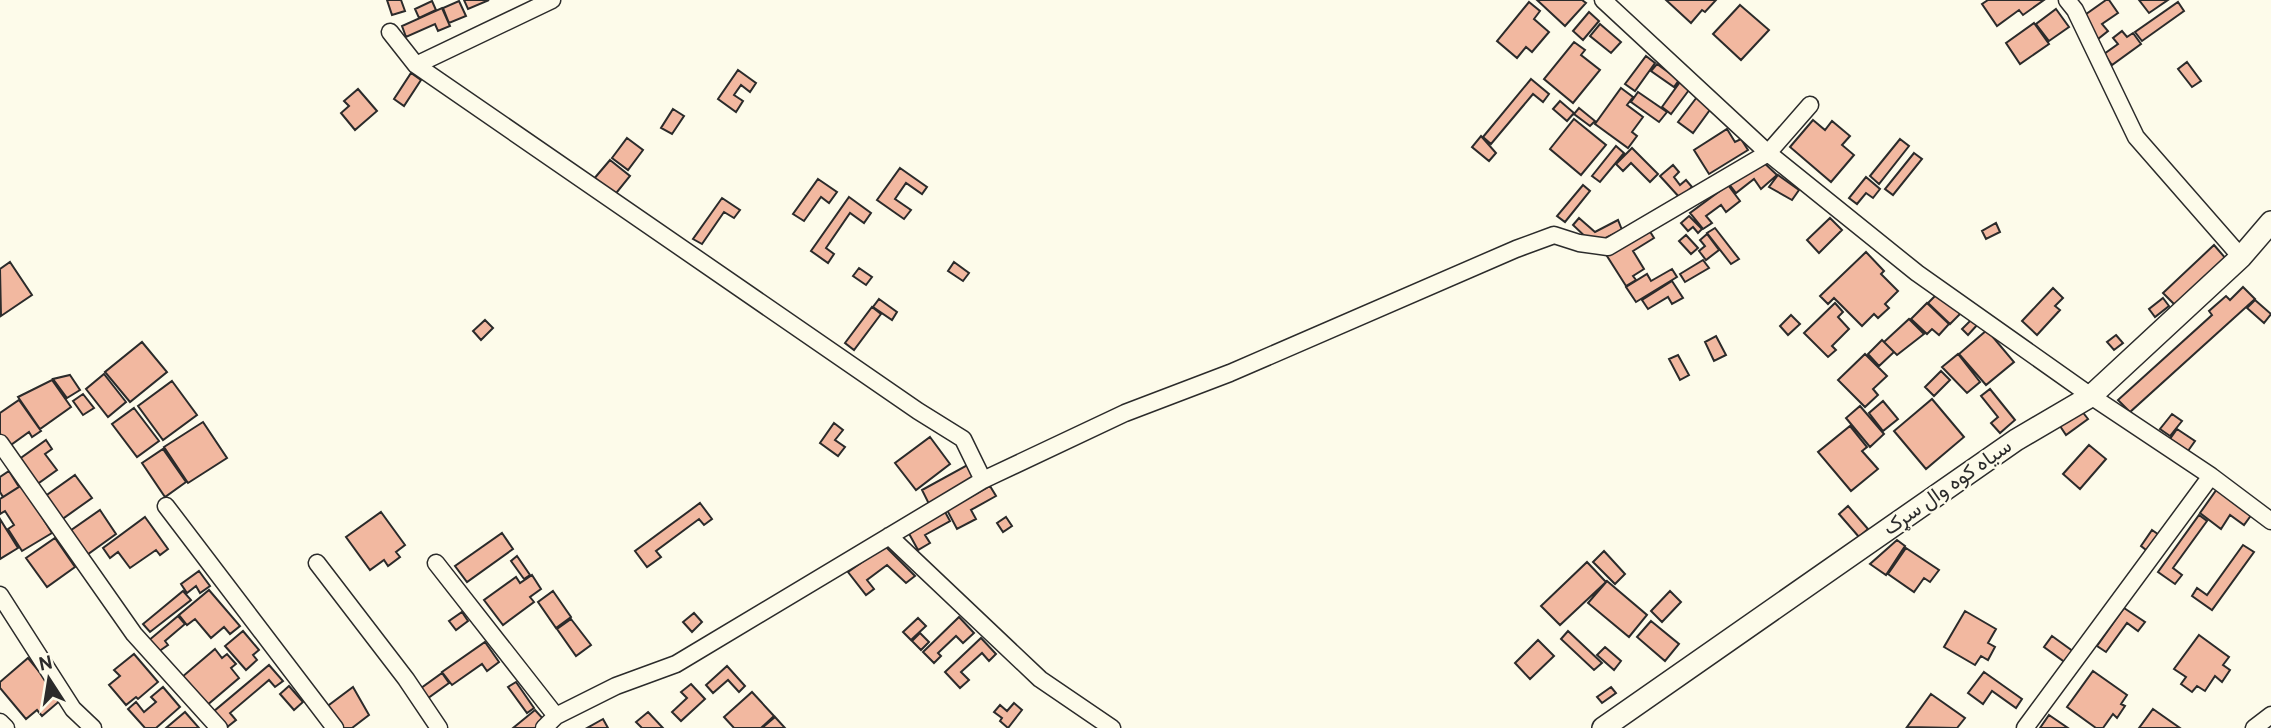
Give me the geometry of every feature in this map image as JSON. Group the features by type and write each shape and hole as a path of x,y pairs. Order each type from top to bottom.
{"street":[{"path":"416,65 533,4 552,0"},
{"path":"1603,0 1768,153 1917,273 2091,396 2211,476 2271,521"},
{"path":"2067,0 2075,10 2136,137 2241,257"},
{"path":"390,32 416,65 907,404 963,439 983,480"},
{"path":"436,564 550,722 616,686 676,664 983,480 1125,413 1230,373 1554,235 1579,243 1608,247 1768,153 1810,105"},
{"name":"سیاه کوه وال سړک","path":"1603,728 2016,440 2091,396 2241,257 2271,222"},
{"path":"0,443 134,634 219,728"},
{"path":"2025,728 2211,476"},
{"path":"166,506 335,728"},
{"path":"889,536 1040,679 1112,728"},
{"path":"317,564 406,679 439,728"},
{"path":"0,595 73,709 93,728"},
{"path":"2254,728 2271,715"},
{"path":"0,722 6,728"}],"building":[{"path":"387,0 401,0 405,11 392,15"},
{"path":"464,0 489,0 468,9"},
{"path":"1537,0 1582,0 1586,3 1565,26"},
{"path":"1666,0 1716,0 1705,12 1702,10 1691,23"},
{"path":"1988,0 2044,0 2023,15 2019,10 1997,26 1982,4"},
{"path":"2109,0 2118,13 2102,24 2108,31 2098,39 2082,17"},
{"path":"2139,0 2168,0 2149,13"},
{"path":"432,1 436,10 419,18 415,9"},
{"path":"459,1 466,16 449,23 443,8"},
{"path":"1529,2 1540,11 1534,19 1549,32 1532,52 1526,47 1517,58 1497,41"},
{"path":"2178,2 2184,11 2142,41 2135,32"},
{"path":"1740,5 1769,30 1741,60 1713,34"},
{"path":"442,8 450,26 438,31 435,24 406,37 402,26"},
{"path":"2056,9 2069,27 2049,41 2036,24"},
{"path":"1589,12 1599,21 1583,40 1573,31"},
{"path":"2034,23 2049,44 2020,64 2006,43"},
{"path":"1600,24 1621,42 1611,53 1590,36"},
{"path":"2122,31 2127,37 2133,33 2141,44 2112,65 2104,54 2118,44 2113,38"},
{"path":"1574,42 1585,50 1581,55 1600,70 1573,103 1544,79"},
{"path":"1646,56 1655,63 1635,91 1625,84"},
{"path":"2187,62 2201,81 2192,87 2178,69"},
{"path":"1657,64 1679,80 1674,87 1651,71"},
{"path":"738,70 756,83 750,92 741,85 734,95 743,101 736,112 718,99"},
{"path":"411,73 421,80 404,106 394,99"},
{"path":"1531,79 1549,94 1543,102 1533,94 1491,144 1483,137"},
{"path":"1680,82 1689,90 1671,114 1662,107"},
{"path":"1621,88 1633,97 1627,105 1643,117 1632,132 1637,136 1628,148 1595,124"},
{"path":"358,89 377,111 355,130 341,113 349,106 344,101"},
{"path":"1638,92 1667,112 1659,122 1631,102"},
{"path":"1697,97 1712,107 1693,133 1678,122"},
{"path":"1560,101 1574,113 1567,121 1553,109"},
{"path":"1579,108 1595,121 1590,126 1574,114"},
{"path":"673,109 684,116 672,134 661,128"},
{"path":"1574,119 1606,145 1581,175 1550,149"},
{"path":"1813,120 1825,130 1832,121 1850,136 1842,145 1854,155 1831,182 1790,147"},
{"path":"1727,129 1735,142 1741,139 1748,150 1709,174 1694,150"},
{"path":"1481,136 1496,153 1489,161 1472,147"},
{"path":"627,138 643,150 628,170 612,158"},
{"path":"1900,139 1909,146 1879,184 1870,176"},
{"path":"1616,146 1624,153 1600,182 1592,176"},
{"path":"1632,148 1658,174 1650,182 1631,163 1623,171 1616,164"},
{"path":"1914,153 1922,159 1893,195 1885,189"},
{"path":"1760,159 1777,175 1761,189 1754,179 1736,193 1729,184"},
{"path":"610,160 630,176 613,197 593,180"},
{"path":"1673,165 1679,172 1674,177 1680,185 1686,180 1692,187 1680,198 1660,176"},
{"path":"900,168 927,187 922,194 906,183 895,199 911,210 904,219 877,200"},
{"path":"1778,175 1799,190 1792,200 1769,187"},
{"path":"1866,177 1880,189 1873,198 1866,193 1857,204 1849,198"},
{"path":"818,179 837,192 829,203 821,197 804,221 793,214"},
{"path":"1583,185 1590,191 1565,222 1557,216"},
{"path":"1728,185 1740,201 1726,212 1721,205 1706,216 1712,223 1703,229 1690,213"},
{"path":"849,197 871,213 864,223 850,213 826,248 834,254 828,263 811,251"},
{"path":"722,198 740,210 734,218 724,212 702,244 693,239"},
{"path":"1689,216 1702,229 1698,233 1693,227 1688,231 1681,223"},
{"path":"1579,218 1595,232 1618,220 1622,230 1593,244 1573,225"},
{"path":"1830,218 1842,230 1819,253 1807,240"},
{"path":"1996,223 2000,232 1986,239 1982,231"},
{"path":"1715,228 1739,259 1731,264 1707,233"},
{"path":"1649,230 1654,238 1633,251 1644,269 1633,276 1636,280 1626,286 1607,256"},
{"path":"1707,234 1719,250 1706,260 1699,251 1705,246 1700,240"},
{"path":"1686,235 1698,248 1691,254 1679,241"},
{"path":"2214,245 2227,260 2177,307 2163,293"},
{"path":"1866,252 1884,271 1881,274 1898,291 1885,304 1889,308 1878,318 1874,314 1862,326 1834,298 1828,304 1820,296"},
{"path":"1703,260 1709,268 1685,282 1680,274"},
{"path":"10,262 32,295 1,316 0,269"},
{"path":"954,262 969,273 963,281 948,271"},
{"path":"859,268 872,277 866,285 853,276"},
{"path":"1672,269 1677,277 1636,302 1626,287 1647,274 1651,281"},
{"path":"1672,281 1683,298 1672,304 1668,297 1648,309 1642,300"},
{"path":"2243,287 2255,299 2130,412 2118,400 2212,315 2209,311 2226,296 2230,300"},
{"path":"2053,288 2063,298 2055,306 2060,310 2037,335 2022,321"},
{"path":"1940,291 1962,312 1950,324 1928,303"},
{"path":"2163,298 2169,306 2155,317 2149,309"},
{"path":"879,299 897,312 892,320 873,307"},
{"path":"2255,300 2271,314 2264,323 2247,308"},
{"path":"1835,303 1843,312 1838,317 1849,329 1832,346 1836,350 1828,357 1804,333"},
{"path":"1927,303 1949,324 1939,335 1932,329 1927,334 1911,319"},
{"path":"872,307 881,314 854,350 845,343"},
{"path":"1791,315 1800,324 1788,335 1780,326"},
{"path":"1909,319 1924,334 1897,355 1884,342"},
{"path":"1972,319 1978,324 1968,335 1962,329"},
{"path":"485,320 493,328 481,340 473,331"},
{"path":"1987,330 2014,362 1986,385 1959,354"},
{"path":"2116,335 2123,343 2114,350 2107,342"},
{"path":"1716,336 1726,355 1714,361 1705,342"},
{"path":"1882,340 1894,352 1879,366 1868,354"},
{"path":"142,342 167,372 130,402 105,372"},
{"path":"1865,354 1887,376 1873,389 1878,395 1865,407 1838,380"},
{"path":"1958,354 1980,382 1967,393 1942,367"},
{"path":"1678,355 1689,375 1680,380 1669,359"},
{"path":"1941,371 1950,380 1934,396 1925,387"},
{"path":"104,374 126,402 108,417 86,389"},
{"path":"70,375 80,390 67,398 53,379"},
{"path":"52,380 71,407 40,429 18,397"},
{"path":"172,381 197,415 163,440 138,406"},
{"path":"1990,389 2015,420 2000,433 1991,423 1998,417 1981,396"},
{"path":"83,394 94,408 83,415 73,401"},
{"path":"1932,399 1964,437 1926,469 1894,431"},
{"path":"19,400 41,431 32,437 29,432 8,447 0,436 0,413"},
{"path":"1883,401 1898,419 1883,431 1869,413"},
{"path":"1860,406 1884,434 1870,447 1846,418"},
{"path":"134,408 159,441 137,457 112,424"},
{"path":"2081,410 2088,419 2066,435 2060,426"},
{"path":"2172,414 2182,421 2170,436 2160,429"},
{"path":"203,422 227,458 188,483 164,447"},
{"path":"834,423 843,430 835,440 845,447 838,456 820,443"},
{"path":"1850,426 1867,447 1862,451 1878,469 1851,491 1818,452"},
{"path":"2177,429 2195,441 2188,451 2170,439"},
{"path":"930,437 950,464 916,490 895,463"},
{"path":"46,440 52,449 45,454 57,470 36,485 18,460"},
{"path":"2089,445 2106,459 2080,489 2063,474"},
{"path":"163,449 186,482 165,497 142,463"},
{"path":"971,463 979,477 929,504 922,490"},
{"path":"9,471 19,487 3,497 0,492 0,477"},
{"path":"75,475 92,498 61,520 44,497"},
{"path":"22,485 52,533 22,551 8,529 14,525 5,511 0,514 0,499"},
{"path":"990,486 996,496 971,510 976,519 957,529 947,510"},
{"path":"2217,489 2252,514 2244,525 2230,515 2221,529 2200,513"},
{"path":"700,503 712,519 704,525 699,519 656,551 661,557 647,567 635,551"},
{"path":"1848,506 1868,529 1859,537 1839,514"},
{"path":"100,510 116,534 84,557 67,533"},
{"path":"944,510 950,521 925,535 930,543 918,550 907,530"},
{"path":"381,512 405,545 396,552 400,557 388,566 384,560 370,570 346,537"},
{"path":"2199,515 2207,521 2173,568 2182,575 2175,584 2158,572"},
{"path":"145,517 168,549 160,555 156,550 130,568 118,552 110,558 103,548"},
{"path":"1006,517 1012,526 1003,532 997,523"},
{"path":"0,519 18,548 0,559"},
{"path":"2152,530 2162,537 2150,553 2141,546"},
{"path":"502,533 513,549 467,582 455,566"},
{"path":"55,538 75,567 47,587 26,558"},
{"path":"1897,540 1905,546 1886,575 1870,564"},
{"path":"2243,545 2254,552 2212,610 2192,596 2197,588 2207,595"},
{"path":"885,546 915,576 906,583 887,565 867,580 874,589 866,595 848,572"},
{"path":"1906,548 1939,570 1930,582 1924,578 1914,592 1888,574"},
{"path":"1604,551 1625,574 1615,584 1593,562"},
{"path":"517,556 530,575 524,579 511,561"},
{"path":"1587,562 1606,582 1560,625 1541,606"},
{"path":"199,571 210,586 200,593 196,586 187,593 181,584"},
{"path":"532,575 541,589 530,597 534,602 503,625 484,600 516,577 520,583"},
{"path":"1607,581 1647,615 1629,637 1588,603"},
{"path":"209,590 240,626 230,634 224,627 211,638 195,619 187,625 179,615"},
{"path":"183,591 191,600 150,632 143,624"},
{"path":"553,591 571,617 556,628 538,602"},
{"path":"1670,591 1681,602 1662,622 1651,611"},
{"path":"2124,608 2145,622 2138,631 2127,623 2106,652 2097,646"},
{"path":"1965,611 1996,629 1988,643 1995,647 1988,660 1981,656 1975,665 1944,647"},
{"path":"462,612 468,621 456,630 449,621"},
{"path":"694,613 702,622 692,632 683,622"},
{"path":"178,616 185,624 165,641 168,645 158,652 148,641"},
{"path":"959,617 974,633 963,643 956,636 938,653 941,656 934,663 923,652"},
{"path":"918,618 926,626 911,640 903,632"},
{"path":"571,619 591,645 576,656 557,629"},
{"path":"1651,621 1679,644 1665,661 1637,637"},
{"path":"243,631 259,650 253,655 257,660 246,670 225,646"},
{"path":"1568,631 1602,663 1594,670 1561,639"},
{"path":"920,633 929,642 921,650 912,641"},
{"path":"2199,635 2229,657 2223,665 2230,670 2222,682 2215,676 2205,691 2197,686 2192,692 2181,684 2186,677 2174,669"},
{"path":"2052,636 2074,652 2066,663 2044,647"},
{"path":"981,638 996,654 989,661 982,653 961,672 969,680 960,688 945,672"},
{"path":"1538,640 1554,656 1530,679 1515,663"},
{"path":"485,642 499,662 487,671 482,664 452,685 442,672"},
{"path":"1605,647 1621,661 1614,670 1597,655"},
{"path":"215,649 222,658 227,654 236,664 231,668 239,678 206,706 182,677"},
{"path":"134,654 158,682 138,699 136,697 126,705 109,685 120,676 114,670"},
{"path":"28,658 62,699 42,716 37,710 26,719 0,688 0,682"},
{"path":"269,665 283,681 275,687 269,680 230,713 236,720 226,728 213,712"},
{"path":"727,666 745,686 739,692 728,680 713,693 706,685"},
{"path":"2093,671 2127,695 2121,704 2125,706 2117,718 2113,714 2103,728 2096,728 2067,707"},
{"path":"1984,672 2022,699 2016,708 1992,691 1983,704 1968,693"},
{"path":"442,673 449,683 424,701 417,691"},
{"path":"516,682 534,708 527,713 508,687"},
{"path":"691,684 705,699 681,721 672,712 687,698 681,692"},
{"path":"289,686 303,702 294,710 280,694"},
{"path":"163,687 180,707 156,728 145,728 128,709 136,702 144,712 156,702 151,697"},
{"path":"353,687 369,715 352,728 340,728 325,708"},
{"path":"1611,687 1616,693 1602,703 1597,697"},
{"path":"752,692 774,716 761,728 734,728 724,717"},
{"path":"1931,694 1965,718 1957,728 1907,727"},
{"path":"1014,703 1022,710 1008,728 994,712 1000,705 1007,711"},
{"path":"2153,709 2180,728 2139,728"},
{"path":"535,710 546,722 538,728 513,728"},
{"path":"185,712 199,728 166,728"},
{"path":"648,712 663,728 642,728 636,722"},
{"path":"2049,715 2068,728 2040,728"},
{"path":"775,717 785,728 762,728"},
{"path":"603,719 608,728 587,728"}]}
